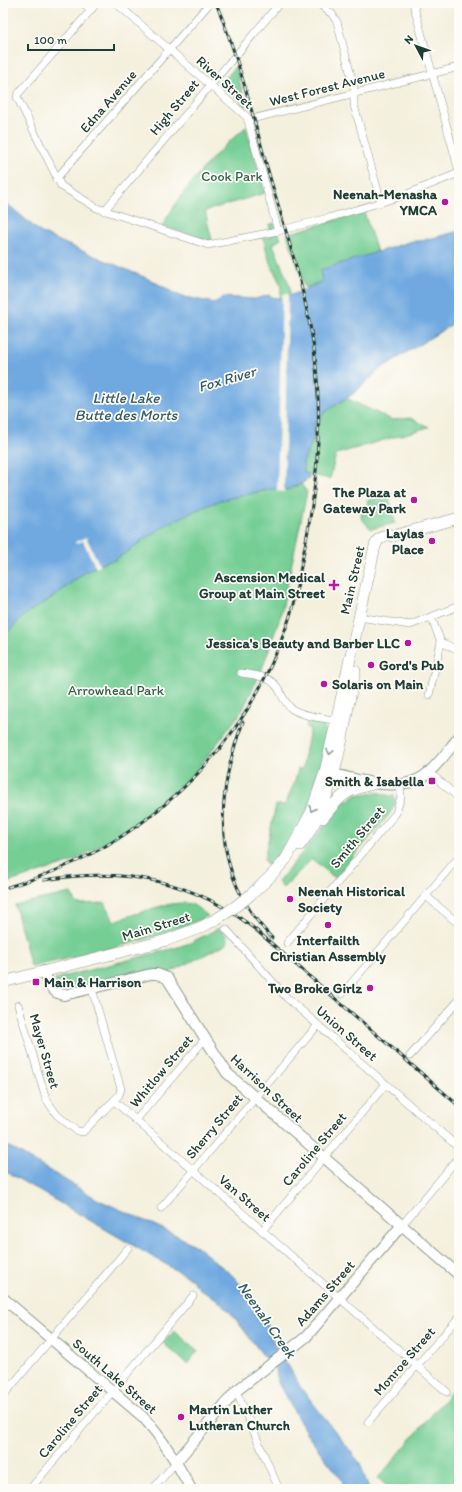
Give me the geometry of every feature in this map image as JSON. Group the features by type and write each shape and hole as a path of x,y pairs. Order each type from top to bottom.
{"main road":[{"name":"Main Street","path":"3,982 167,940 202,927 227,913 250,897 264,884 289,855 299,846 312,828 326,800 340,721 362,618 375,546 387,534 393,536 459,518"},
{"name":"Main Street","path":"289,855 294,842 311,813 330,773"},
{"path":"312,828 338,799 348,791 377,783"}],"street":[{"path":"83,3 91,10"},
{"path":"97,3 18,94 19,101 56,179 63,188 93,206 208,245 278,231 381,202 416,191 459,172 413,3"},
{"name":"River Street","path":"116,3 245,114 248,120 278,231"},
{"name":"Edna Avenue","path":"56,179 210,3"},
{"name":"High Street","path":"104,210 280,3"},
{"path":"318,3 332,14 337,22 355,94 354,105 381,202"},
{"name":"West Forest Avenue","path":"248,120 459,67"},
{"path":"362,618 410,625 459,606"},
{"path":"429,695 441,642 431,617"},
{"path":"441,642 459,651"},
{"path":"241,673 261,676 271,682 279,690 285,703 297,712 340,721"},
{"path":"330,773 377,783 400,785 415,781 429,772 459,737"},
{"path":"429,772 459,798"},
{"name":"Smith Street","path":"287,943 396,813 401,797 400,785"},
{"path":"342,994 459,857"},
{"path":"426,896 459,924"},
{"name":"Union Street","path":"226,929 287,998 459,1148"},
{"name":"Harrison Street","path":"44,971 51,988 60,994 69,995 151,974 163,976 169,981 227,1073 459,1275"},
{"path":"92,989 121,1089 119,1095 114,1101"},
{"path":"410,1056 459,1000"},
{"name":"Mayer Street","path":"18,1005 46,1100 58,1114 77,1131 85,1131"},
{"name":"Sherry Street","path":"161,1208 318,1025"},
{"name":"Whitlow Street","path":"136,1120 205,1039"},
{"name":"Caroline Street","path":"262,1231 386,1084"},
{"name":"Whitlow Street","path":"85,1131 114,1101"},
{"name":"Van Street","path":"114,1101 447,1392"},
{"name":"Adams Street","path":"153,1489 236,1391 306,1337 459,1157"},
{"path":"3,1396 128,1248"},
{"name":"Caroline Street","path":"30,1489 193,1296"},
{"name":"South Lake Street","path":"3,1298 151,1426 176,1462 191,1489"},
{"name":"Monroe Street","path":"368,1422 459,1317"},
{"path":"236,1391 279,1489"}],"green space":[{"path":"236,66 246,108 240,100 221,84"},
{"name":"Cook Park","path":"246,127 265,193 205,211 212,240 209,241 162,226 189,185 221,149"},
{"path":"364,212 377,252 320,271 322,281 305,288 287,234"},
{"name":"Arrowhead Park","path":"274,223 281,239 273,244 290,287 281,489 287,490 301,484 307,492 281,615 261,672 242,711 193,775 133,826 72,862 3,884 3,637 27,613 54,597 85,572 105,562 115,560 167,524 221,500 273,489 281,285 270,263 263,238 272,236 269,225"},
{"path":"346,398 392,420 410,418 429,427 336,454 330,479 304,473 303,462 313,440 313,424 320,422 326,411"},
{"path":"387,489 395,523 371,529 361,518 362,507 367,506 368,500 375,499 377,493"},
{"path":"308,718 315,720 323,726 327,735 319,775 304,820 291,841 270,867 264,859 276,805 285,805 295,781 298,769 302,770 310,729 306,728"},
{"path":"376,792 391,796 393,794 395,803 393,808 388,816 335,878 312,859 283,888 278,882 342,804 355,795"},
{"path":"71,893 77,904 105,903 114,921 154,908 176,903 193,905 208,916 143,940 31,967 15,905"},
{"path":"219,928 226,935 228,943 169,973 160,971 67,991 58,988 55,982 55,980 62,977 175,948 190,943"},
{"path":"174,1331 198,1351 187,1364 163,1343"},
{"path":"459,1383 459,1489 390,1489 378,1478"}],"water":[{"name":"Little Lake Butte des Morts","path":"3,200 40,232 50,237 151,280 180,296 215,303 223,297 255,299 269,295 280,297 295,294 322,281 320,270 412,241 421,241 459,231 459,320 380,369 353,394 324,413 320,417 320,422 315,421 313,440 303,462 304,473 308,474 310,478 287,490 273,489 221,500 167,524 115,560 105,562 85,572 53,597 27,613 3,637"},
{"path":"3,1143 97,1199 176,1235 196,1246 232,1275 249,1294 264,1317 276,1348 301,1388 360,1463 369,1489 344,1489 342,1480 308,1436 278,1383 276,1370 230,1312 215,1298 200,1289 191,1279 3,1170"}],"pier":[{"path":"282,294 288,294 284,492 277,491"},
{"path":"86,537 100,566 96,568 83,541 76,544 75,542"}],"railway":[{"path":"8,887 56,870 102,848 143,821 181,790 215,754 244,714 269,670 291,613 309,526 316,476 318,450 318,400 314,349 294,257 244,84 216,3"},
{"path":"243,722 233,751 227,779 224,807 224,835 229,862 238,889 252,914 272,938"},
{"path":"44,880 73,876 102,875 129,877 156,881 182,888 207,899 232,913 256,930 459,1106"}],"place":[{"name":"Neenah-Menasha YMCA","path":"445,202"},
{"name":"The Plaza at Gateway Park","path":"414,500"},
{"name":"Laylas Place","path":"432,541"},
{"name":"Ascension Medical Group at Main Street","path":"334,585"},
{"name":"Jessica's Beauty and Barber LLC","path":"408,643"},
{"name":"Gord's Pub","path":"371,665"},
{"name":"Solaris on Main","path":"324,684"},
{"name":"Smith & Isabella","path":"432,781"},
{"name":"Neenah Historical Society","path":"290,899"},
{"name":"Interfailth Christian Assembly","path":"328,925"},
{"name":"Main & Harrison","path":"36,982"},
{"name":"Two Broke Girlz","path":"370,988"},
{"name":"Martin Luther Lutheran Church","path":"181,1417"}],"water label":[{"name":"Fox River","path":"227,379"},
{"name":"Neenah Creek","path":"267,1320"}]}
